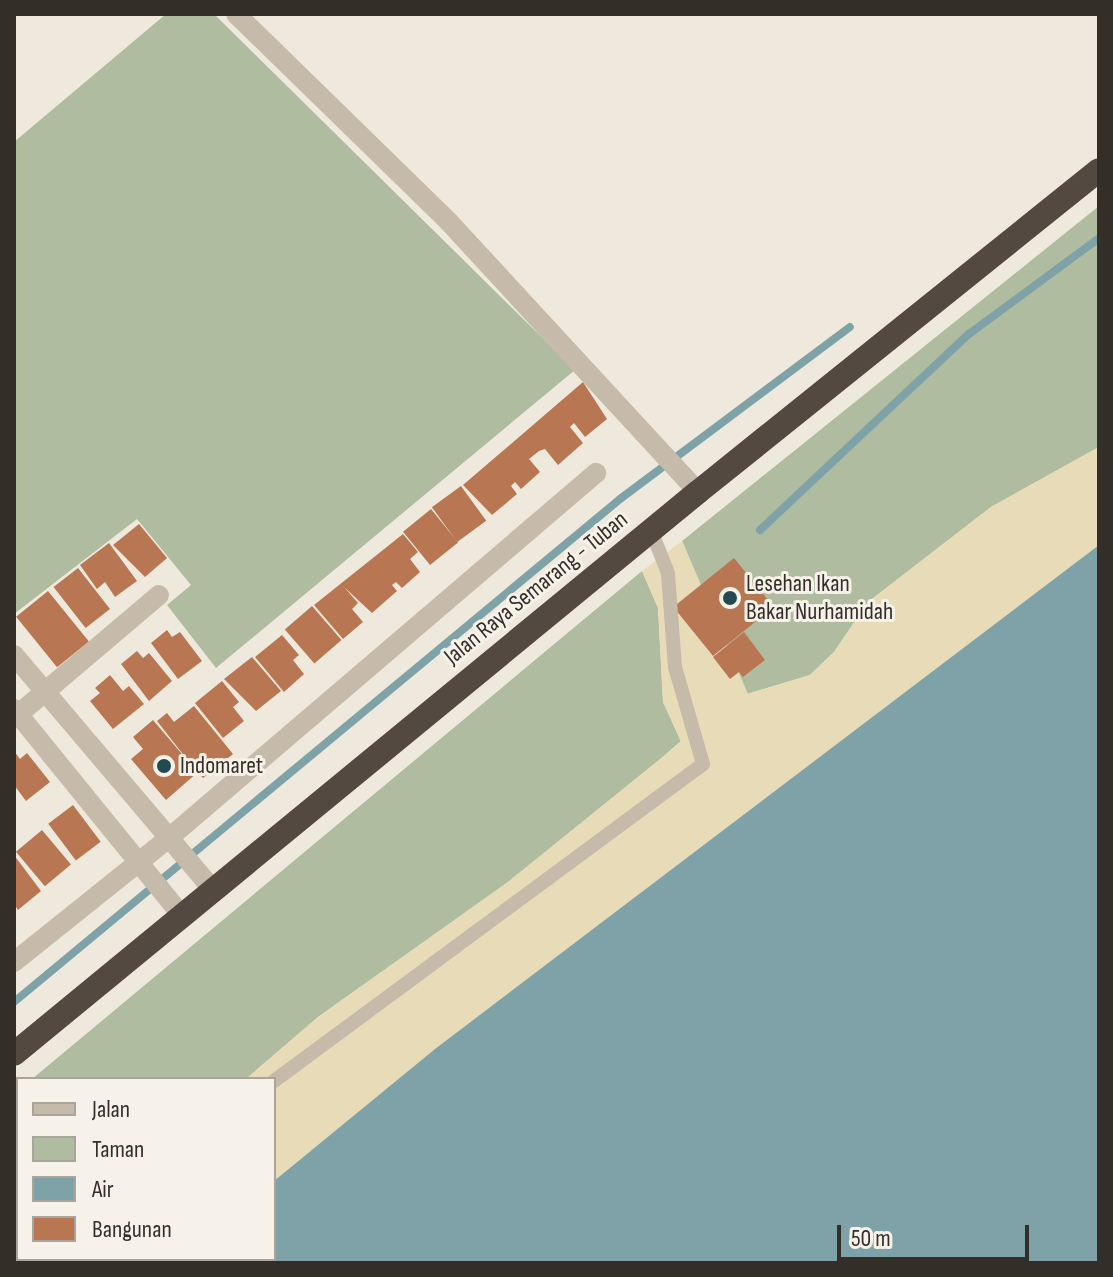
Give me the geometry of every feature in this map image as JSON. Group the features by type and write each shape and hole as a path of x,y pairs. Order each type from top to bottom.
{"highway":[{"name":"Jalan Raya Semarang - Tuban","path":"14,1054 175,908 651,530 692,484 1099,170"}],"street":[{"path":"236,14 449,222 692,484"},
{"path":"14,962 174,844 596,473"},
{"path":"159,595 15,714 175,908"},
{"path":"14,655 208,884"}],"lane":[{"path":"276,1080 703,764 675,667 668,573 651,530"}],"green space":[{"path":"166,14 214,14 575,370 216,668 167,605 191,585 137,519 14,614 14,142"},
{"path":"1099,206 1099,447 991,507 868,602 834,652 810,675 747,694 682,541"},
{"path":"642,571 658,608 663,702 681,741 658,761 508,882 318,1017 248,1077 34,1077"},
{"path":"47,1261 110,1261 110,1263"}],"sand":[{"path":"1099,447 1099,545 435,1049 276,1179 276,1077 248,1077 318,1017 508,882 681,742 663,702 658,608 642,571 682,541 748,694 810,675 834,652 868,602 991,507"},
{"path":"16,1209 16,1261 44,1261 14,1263"}],"water":[{"path":"1099,545 1099,1263 174,1263 276,1261 276,1179 435,1049"}],"building":[{"path":"583,382 607,419 585,437 574,423 570,427 583,443 558,465 545,449 529,459 540,472 521,489 515,482 511,486 517,494 492,515 463,485"},
{"path":"461,486 486,521 457,542 432,507"},
{"path":"431,509 458,542 430,565 403,532"},
{"path":"139,524 167,558 145,577 113,545"},
{"path":"403,534 418,552 410,559 420,572 402,588 396,582 392,585 397,591 372,613 344,587 358,603 352,609 363,622 343,639 314,605"},
{"path":"109,543 137,581 115,597 105,582 97,589 80,565"},
{"name":"Lesehan Ikan Bakar Nurhamidah","path":"734,558 774,607 713,656 673,607"},
{"path":"78,568 110,609 86,628 54,587"},
{"path":"48,591 89,642 57,667 16,617"},
{"path":"312,606 342,640 314,664 285,630"},
{"path":"167,630 172,637 180,632 202,661 178,679 151,643"},
{"path":"744,632 765,660 743,677 739,672 730,679 713,657"},
{"path":"282,635 299,655 293,660 304,674 284,692 255,657"},
{"path":"137,651 143,658 149,653 172,681 149,701 121,664"},
{"path":"252,657 281,691 256,711 224,679"},
{"path":"110,675 123,691 129,686 144,704 113,729 90,701 100,693 95,688"},
{"path":"222,681 239,702 233,707 244,721 223,738 195,703"},
{"path":"194,706 233,754 203,778 198,772 166,800 131,759 143,749 133,737 153,720 193,767 157,721 167,713 174,722"},
{"path":"14,751 20,759 27,753 50,782 26,801 14,785"},
{"path":"73,805 101,842 76,860 48,824"},
{"path":"42,830 71,864 45,886 16,852"},
{"path":"14,855 41,891 18,910 14,904"},
{"path":"16,1179 16,1229 14,1229"}],"waterway":[{"path":"760,530 969,334 1099,238"},
{"path":"14,1002 620,499 850,327"}],"place":[{"name":"Lesehan Ikan Bakar Nurhamidah","path":"730,598"},
{"name":"Indomaret","path":"164,766"}]}
